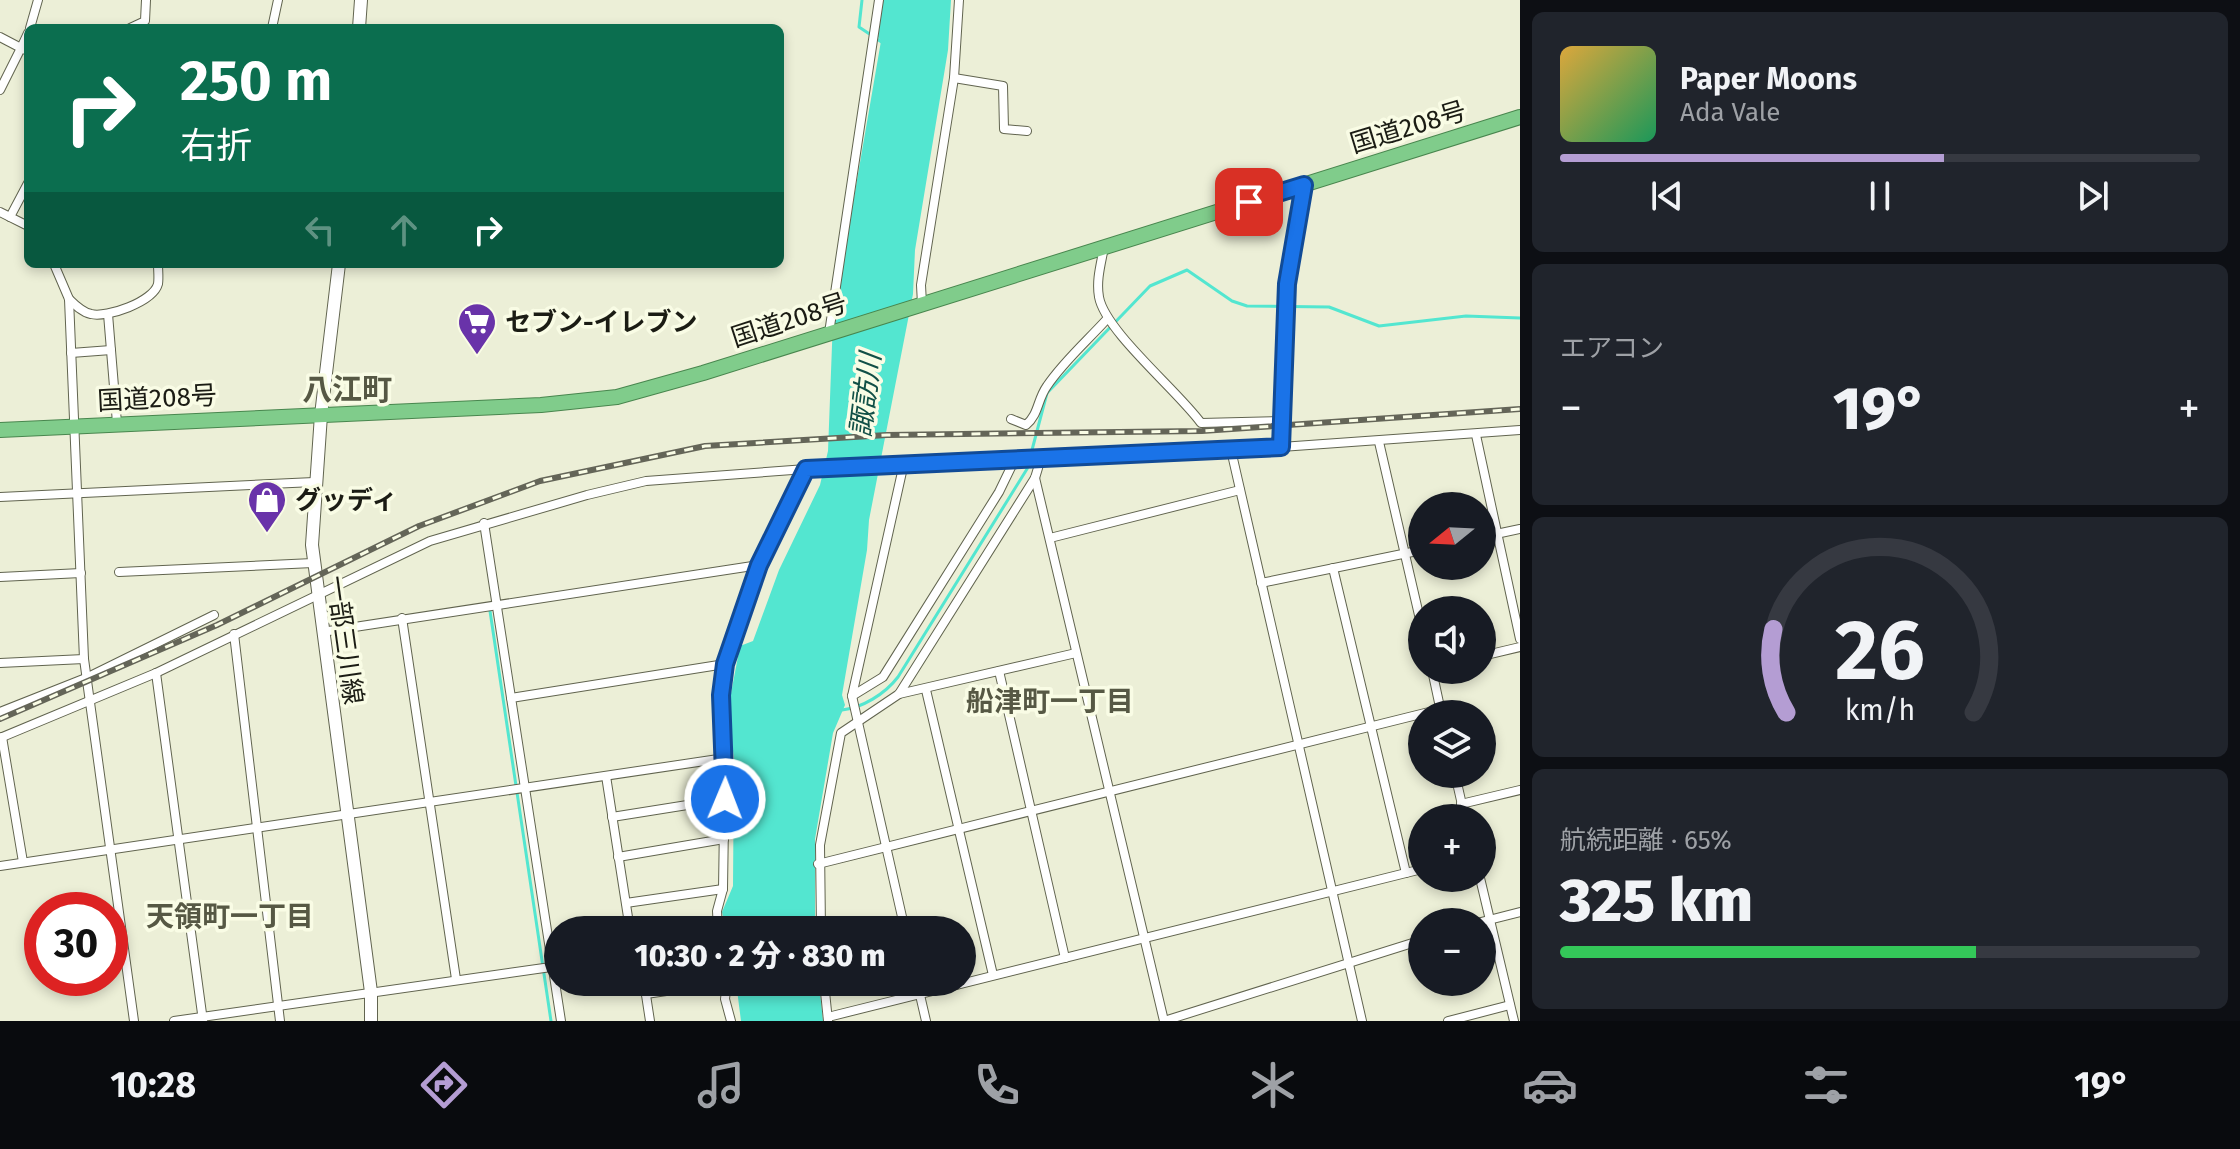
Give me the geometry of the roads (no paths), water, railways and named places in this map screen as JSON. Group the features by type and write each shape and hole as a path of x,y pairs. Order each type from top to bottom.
{"highway":[{"name":"国道208号","path":"0,430 541,405 617,397 1520,117"}],"main road":[{"path":"359,24 361,0"},
{"name":"一部三川線","path":"339,268 314,482 313,563 371,992 371,1021"}],"street":[{"path":"31,24 38,0"},
{"path":"139,24 145,21 146,0"},
{"path":"273,24 278,0"},
{"path":"832,332 879,0"},
{"path":"916,306 954,78 959,0"},
{"path":"0,37 24,49"},
{"path":"0,90 24,52"},
{"path":"954,78 1003,86 1004,129 1027,131"},
{"path":"1281,447 1287,284 1304,185"},
{"path":"10,217 24,191"},
{"path":"0,212 24,224"},
{"path":"1104,247 1097,283 1107,319 1181,396 1201,423 1283,421"},
{"path":"56,268 69,299 84,659 134,1021"},
{"path":"69,299 89,314 108,314 150,297 158,285 158,268"},
{"path":"108,314 117,423"},
{"path":"1011,419 1026,425 1036,416 1038,400 1048,384 1107,319"},
{"path":"71,353 111,350"},
{"path":"23,862 1,737 156,673 430,541 484,523 646,481 904,463 1379,442 1520,430"},
{"path":"1476,435 1488,492"},
{"path":"1379,442 1415,596"},
{"path":"1231,450 1362,1021"},
{"path":"820,916 818,864 841,733 899,694 1035,478 1041,458"},
{"path":"852,696 883,677 999,492 1015,459"},
{"path":"902,916 852,696 904,463"},
{"path":"717,916 723,889 725,758 721,695 725,664 759,565 806,469"},
{"path":"1035,478 1164,1021 1408,944"},
{"path":"0,497 314,482"},
{"path":"1050,538 1240,490"},
{"path":"484,523 546,916"},
{"path":"1520,529 1496,534 1520,639"},
{"path":"1261,583 1408,552"},
{"path":"119,572 313,563"},
{"path":"322,632 759,565"},
{"path":"976,979 1406,873 1333,568"},
{"path":"0,577 81,573"},
{"path":"0,712 86,678 214,615"},
{"path":"402,618 456,979"},
{"path":"234,634 280,1021"},
{"path":"1496,653 1520,647"},
{"path":"899,694 1076,653"},
{"path":"0,663 84,659"},
{"path":"511,698 725,664"},
{"path":"999,671 1065,958"},
{"path":"156,673 181,839 203,1019"},
{"path":"926,690 993,975"},
{"path":"818,864 1408,718"},
{"path":"0,866 725,758"},
{"path":"606,776 628,916"},
{"path":"1458,788 1461,804 1520,790"},
{"path":"612,817 725,799"},
{"path":"618,857 724,839"},
{"path":"626,903 723,889"},
{"path":"1496,918 1520,912"},
{"path":"1496,958 1514,1021"},
{"path":"174,1021 544,967"},
{"path":"558,996 561,1021"},
{"path":"646,996 650,1021"},
{"path":"725,996 731,1021"},
{"path":"826,996 828,1019 908,996"},
{"path":"920,996 926,1021"},
{"path":"1448,1021 1510,1005"}],"water":[{"name":"諏訪川","path":"882,0 951,0 948,50 915,250 913,294 869,520 867,550 842,695 845,705 833,733 815,839 815,916 723,916 733,886 734,759 728,709 740,646 753,641 779,570 820,485 828,451 833,319 881,41 878,37"},
{"path":"738,996 820,996 823,1021 741,1021"}],"waterway":[{"path":"862,0 859,27 883,43"},
{"path":"842,710 873,699 898,677 1027,469 1047,393 1150,286 1187,270 1232,301 1247,306 1329,307 1379,326 1466,316 1520,318"},
{"path":"490,611 551,1021"}],"railway":[{"path":"0,719 217,625 419,526 540,481 705,446 887,435 1202,431 1520,409"}],"place":[{"name":"セブン-イレブン","path":"477,356"},
{"name":"グッディ","path":"267,534"}],"district":[{"name":"八江町","path":"347,390"},
{"name":"船津町一丁目","path":"1050,701"},
{"name":"天領町一丁目","path":"230,916"}]}
